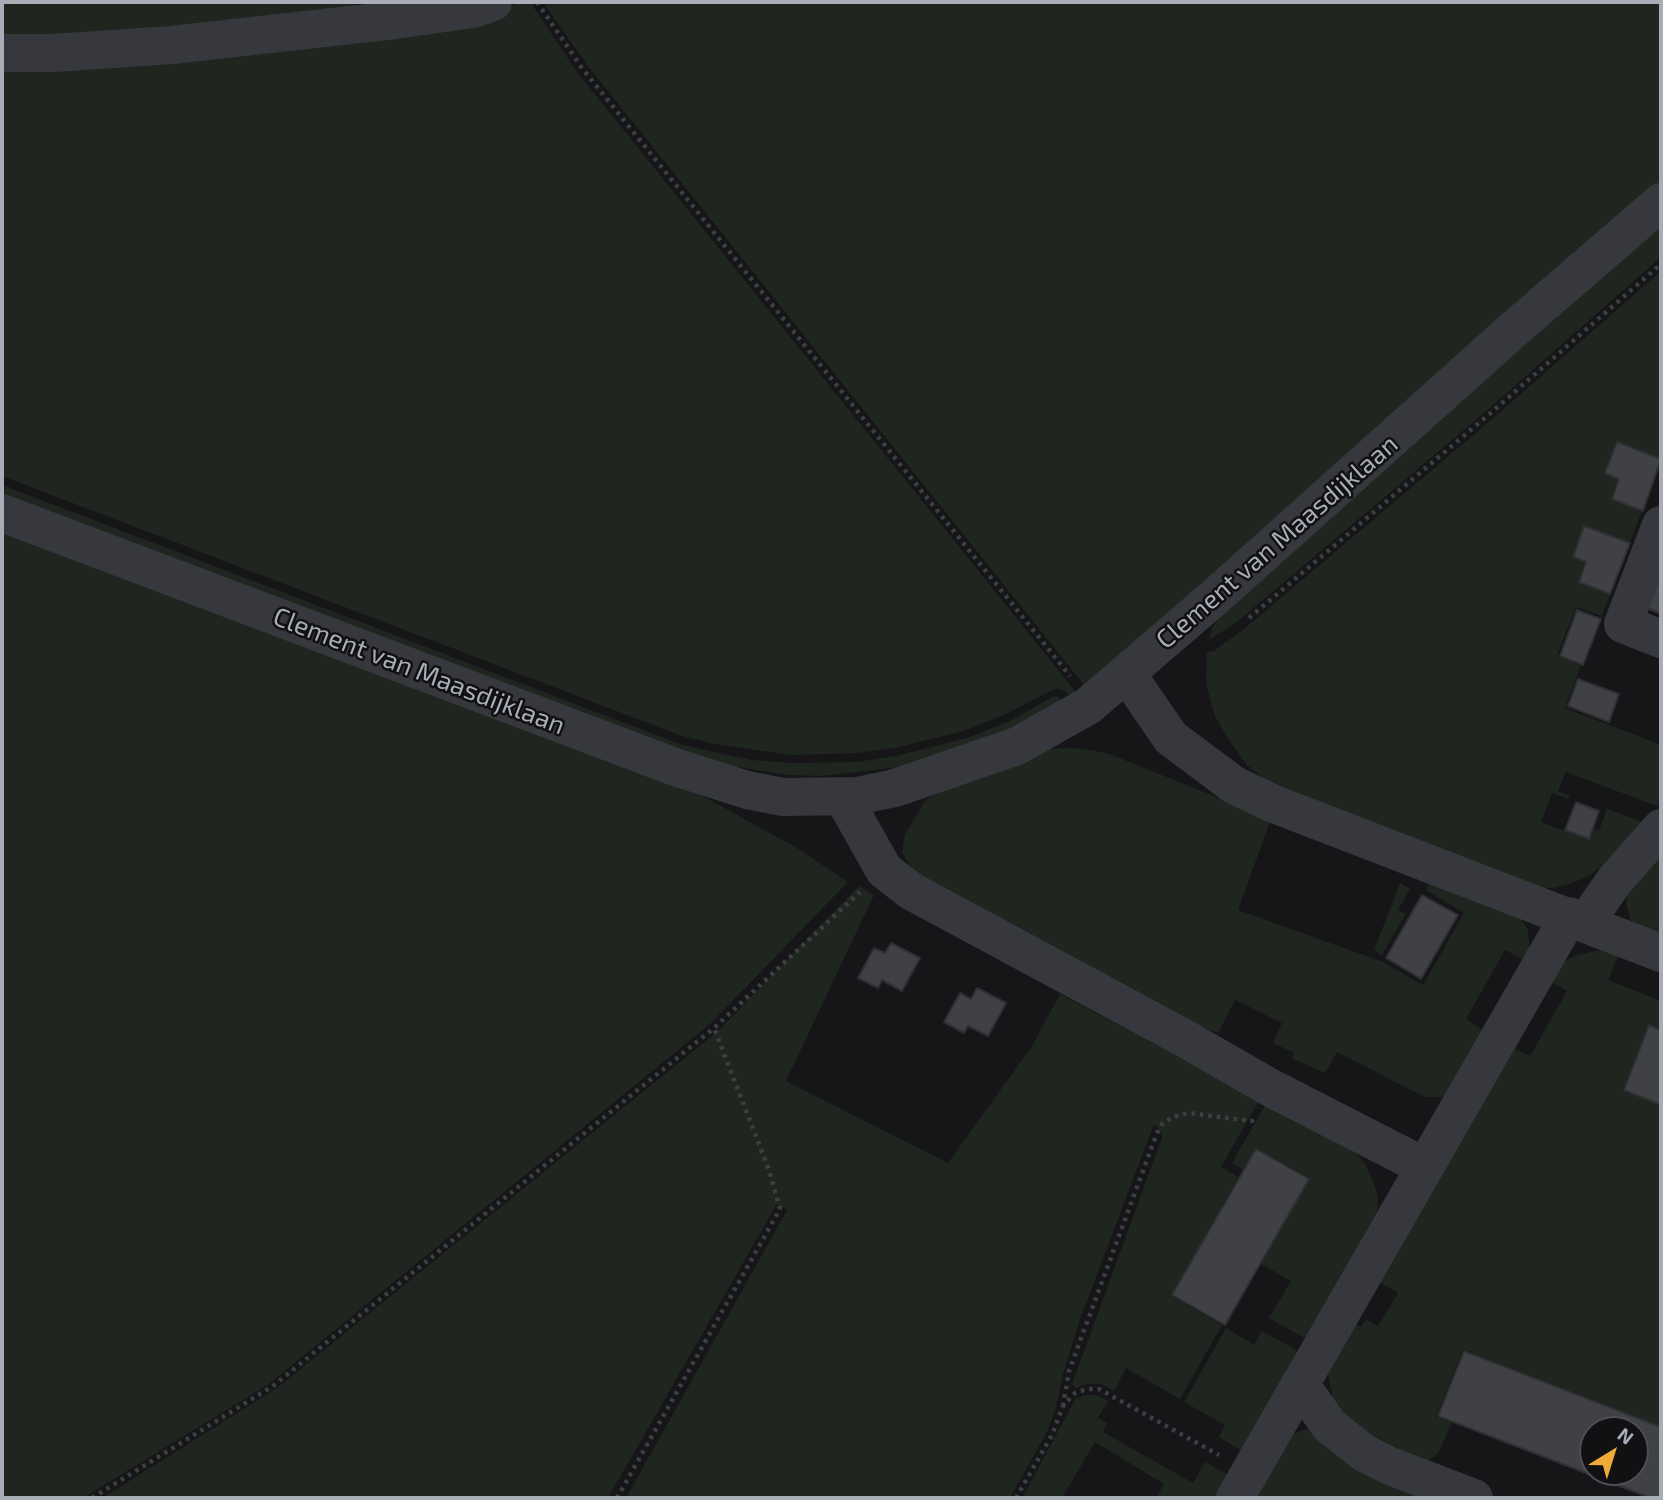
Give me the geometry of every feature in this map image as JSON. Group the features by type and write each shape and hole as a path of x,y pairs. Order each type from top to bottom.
{"street":[{"path":"2,53 53,53 172,45 388,11 473,9 493,2"},
{"name":"Clement van Maasdijklaan","path":"2,513 675,768 747,790 783,797 843,797 895,788 1017,746 1067,719 1091,702 1127,674 1661,202"},
{"path":"1661,525 1623,624 1661,639"},
{"path":"1127,674 1171,738 1234,785 1274,804 1661,953"},
{"path":"843,797 884,870 911,891 1271,1088 1425,1167"},
{"path":"1243,1485 1425,1167 1577,920 1661,828"},
{"path":"1300,1384 1329,1425 1364,1453 1390,1466 1474,1498"}],"path":[{"path":"537,2 582,68 1091,702"},
{"path":"1240,625 1486,417 1661,264"},
{"path":"92,1498 273,1386 713,1028 884,870"},
{"path":"617,1498 780,1209 769,1170 713,1028"},
{"path":"1016,1498 1052,1435 1063,1406 1069,1371 1163,1123 1188,1113 1252,1121 1271,1088"},
{"path":"1063,1406 1075,1393 1099,1389 1243,1485"}],"shaded area":[{"path":"2,2 355,2 353,8 171,30 2,38"},
{"path":"518,2 531,3 577,72 1076,692 1071,696 1062,690 1054,689 1006,714 964,731 895,748 857,753 791,755 715,744 682,736 2,476 2,65 499,14"},
{"path":"543,2 1661,2 1661,182 1204,587 1085,686 587,65"},
{"path":"1661,221 1661,257 1484,413 1237,622 1209,640 1225,606"},
{"path":"1661,271 1661,458 1617,442 1604,474 1618,479 1611,499 1642,511 1630,542 1584,526 1572,557 1585,563 1578,582 1610,595 1602,616 1576,607 1557,656 1581,666 1565,708 1661,745 1661,801 1657,806 1566,772 1558,791 1570,796 1569,799 1552,793 1541,822 1589,840 1594,829 1599,830 1607,809 1643,822 1604,864 1589,876 1552,888 1528,887 1274,786 1259,775 1247,765 1215,716 1206,684 1207,652 1214,651 1244,629 1490,421"},
{"path":"2,485 680,744 752,760 791,763 857,762 896,756 967,738 1010,721 1054,696 1063,702 1036,719 943,757 892,768 822,776 788,775 712,763 2,498"},
{"path":"2,528 670,778 797,848 848,882 710,1024 269,1384 83,1498 2,1498"},
{"path":"1069,748 1112,755 1271,819 1238,910 1383,962 1423,985 1464,913 1426,890 1431,880 1517,913 1528,930 1530,954 1526,961 1505,950 1466,1019 1486,1032 1446,1095 1425,1097 1337,1052 1325,1073 1292,1058 1294,1053 1273,1043 1282,1023 1235,1000 1218,1033 1192,1024 917,877 902,852 905,834 925,801 938,792 1045,749"},
{"path":"1661,853 1661,939 1639,930 1630,919 1626,901 1628,891"},
{"path":"1400,883 1410,889 1398,910 1406,914 1382,955 1374,950"},
{"path":"859,886 874,895 786,1081 948,1163 1032,1046 1060,994 1260,1099 1221,1167 1238,1177 1171,1296 1222,1325 1180,1399 1126,1368 1114,1391 1102,1384 1085,1384 1075,1389 1072,1384 1163,1135 1154,1124 1079,1322 1047,1432 1010,1498 626,1498 787,1210 777,1204 608,1498 102,1498 277,1388 718,1031"},
{"path":"1600,950 1619,953 1608,980 1661,1001 1661,1029 1649,1024 1623,1090 1661,1106 1661,1426 1649,1421 1649,1416 1635,1416 1463,1349 1436,1417 1452,1423 1438,1453 1430,1460 1417,1464 1406,1463 1334,1405 1328,1374 1353,1322 1361,1327 1366,1319 1378,1326 1398,1293 1376,1280 1509,1045 1530,1056 1567,991 1546,979 1576,955"},
{"path":"1267,1102 1357,1154 1365,1164 1378,1197 1377,1212 1310,1337 1302,1337 1269,1318 1291,1281 1261,1264 1310,1178 1256,1148 1243,1170 1232,1163"},
{"path":"1226,1328 1254,1345 1262,1331 1295,1349 1298,1356 1244,1452 1219,1437 1225,1425 1184,1402"},
{"path":"1097,1395 1108,1401 1098,1418 1107,1423 1103,1432 1193,1483 1205,1462 1230,1476 1218,1498 1156,1498 1164,1484 1095,1442 1062,1498 1022,1498 1076,1398"},
{"path":"1313,1429 1445,1498 1252,1498 1291,1435"}],"building":[{"path":"1617,442 1661,459 1643,511 1612,499 1619,479 1605,473"},
{"path":"1584,526 1630,543 1610,594 1579,582 1586,562 1573,557"},
{"path":"1661,572 1661,614 1647,608"},
{"path":"1577,610 1601,619 1583,665 1560,656"},
{"path":"1578,679 1619,694 1609,722 1568,706"},
{"path":"1576,802 1599,811 1589,839 1565,830"},
{"path":"1422,895 1458,915 1421,979 1386,958"},
{"path":"891,943 920,958 902,991 882,980 878,988 858,978 874,948 885,953"},
{"path":"977,988 1006,1003 988,1036 968,1026 964,1033 944,1022 960,993 971,999"},
{"path":"1649,1025 1661,1030 1661,1105 1624,1090"},
{"path":"1256,1149 1309,1179 1225,1325 1172,1295"},
{"path":"1464,1351 1632,1416 1579,1416 1579,1470 1438,1416"},
{"path":"1649,1422 1661,1427 1661,1498 1648,1497 1619,1486 1649,1486"}]}
